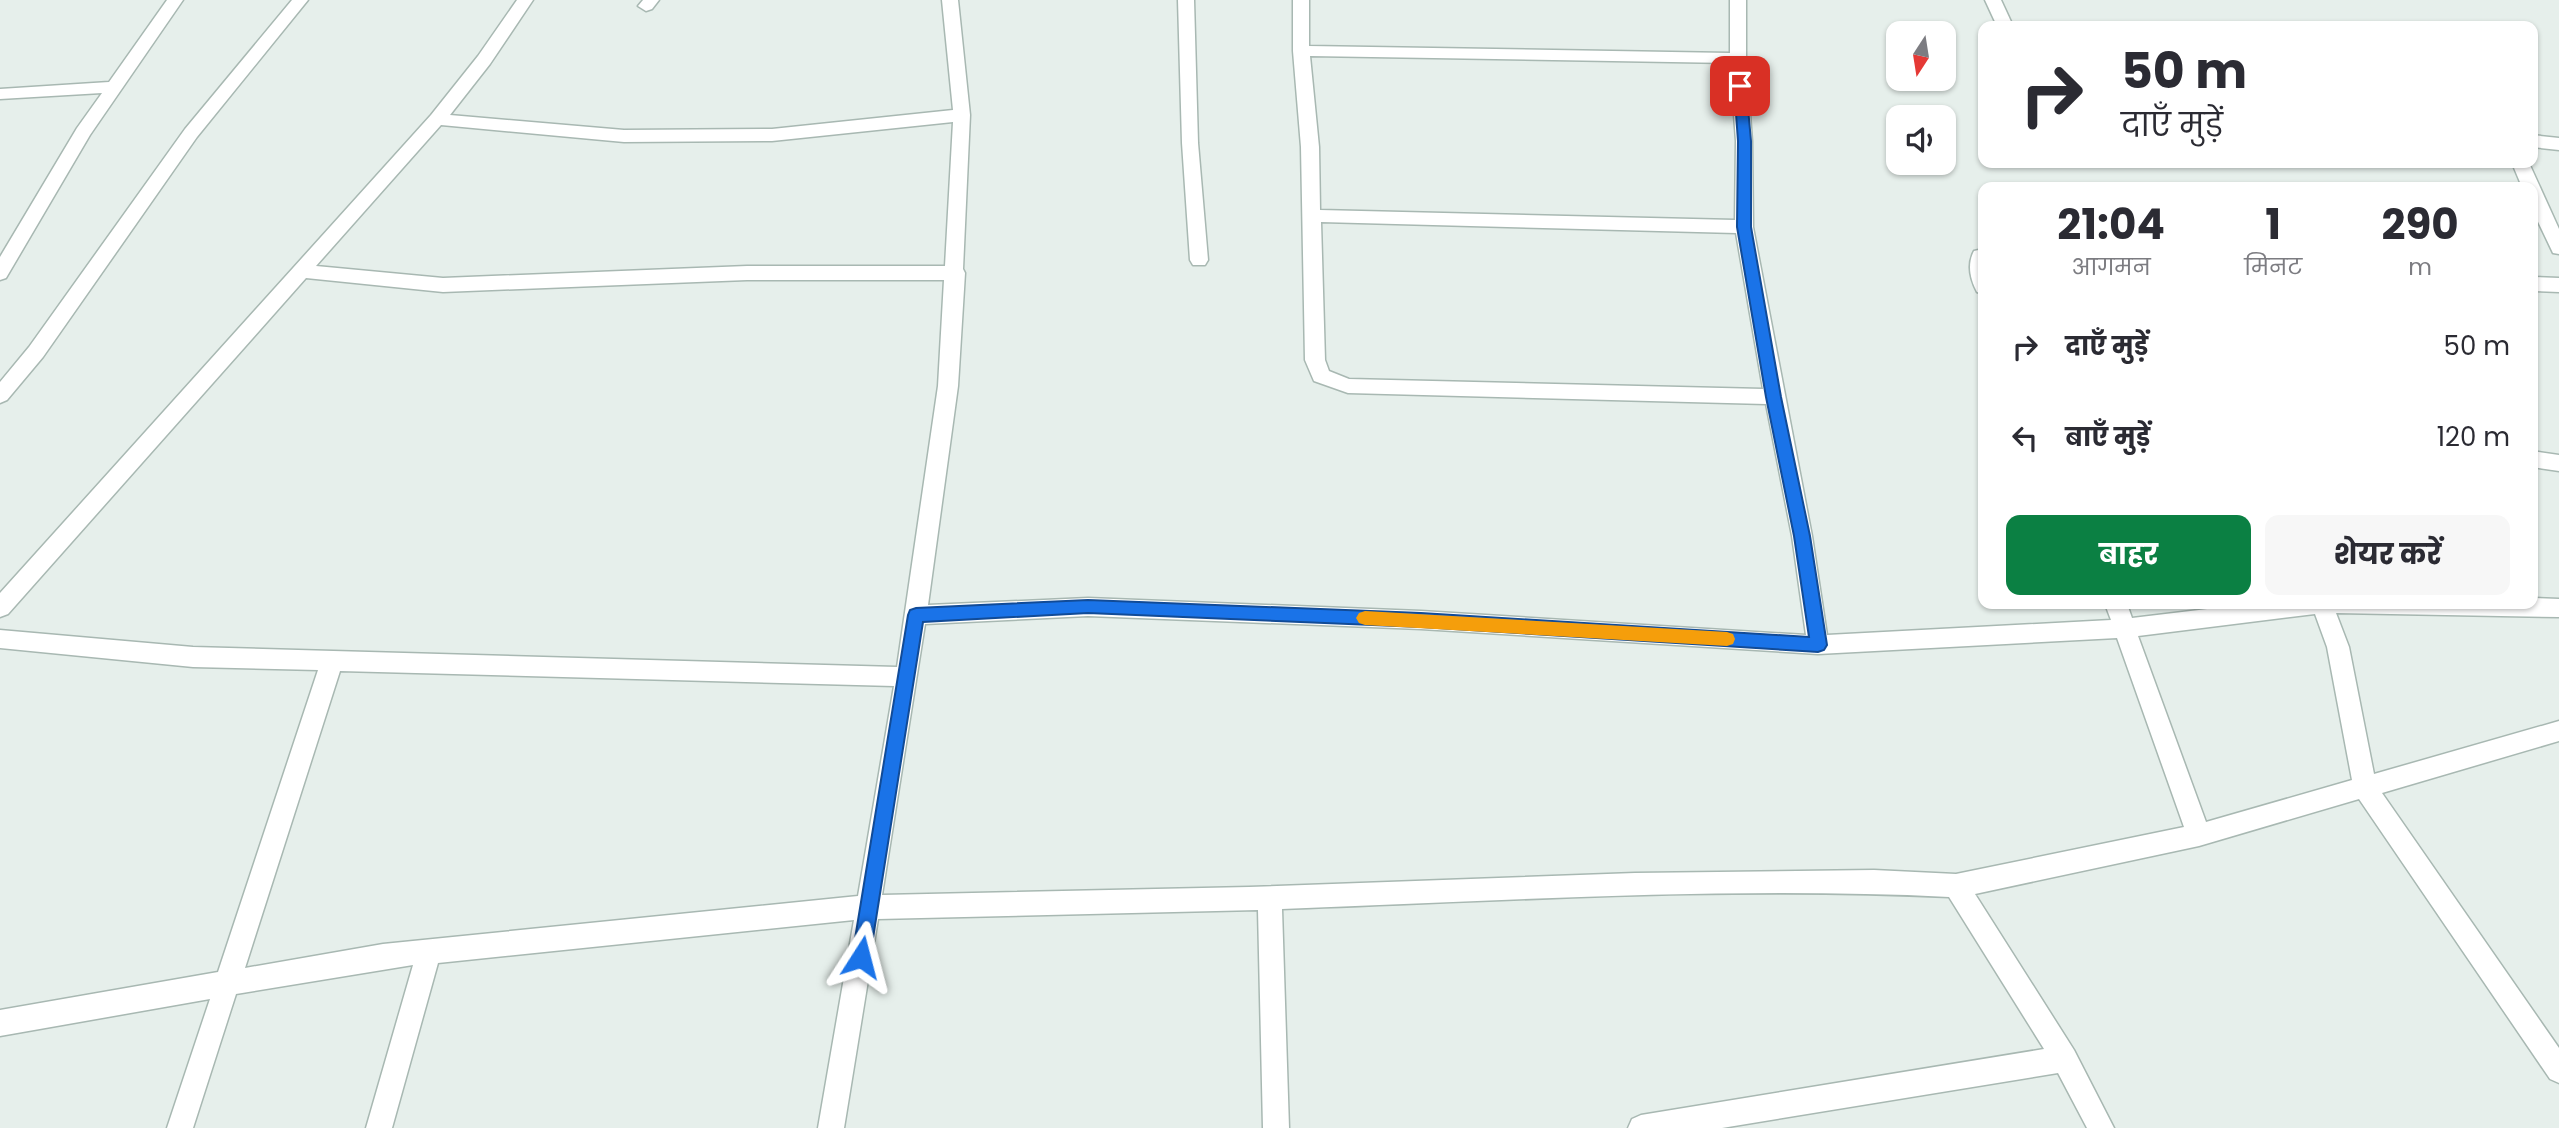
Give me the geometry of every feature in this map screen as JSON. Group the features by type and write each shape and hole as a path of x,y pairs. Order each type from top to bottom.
{"street":[{"path":"0,273 83,132 175,0"},
{"path":"0,396 36,352 191,133 300,0"},
{"path":"0,608 437,119 484,60 525,0"},
{"path":"831,1128 907,677 948,386 956,273 962,115 950,0"},
{"path":"1186,0 1190,143 1199,260"},
{"path":"1301,0 1301,51 1310,147 1315,360 1321,376 1348,386 1773,397"},
{"path":"1738,0 1738,58 1744,141 1744,227 1773,397 1802,536 1818,645"},
{"path":"1993,0 2003,21"},
{"path":"1301,51 1738,58"},
{"path":"0,94 114,87"},
{"path":"437,119 624,136 759,135 962,115"},
{"path":"2538,142 2559,144"},
{"path":"2538,202 2559,248"},
{"path":"1311,216 1744,227"},
{"path":"301,271 443,285 747,273 956,273"},
{"path":"2538,284 2559,285"},
{"path":"2538,460 2559,463"},
{"path":"916,615 1088,607 1421,620 1818,645 2126,628 2281,609"},
{"path":"2538,608 2559,608"},
{"path":"2118,609 2199,835"},
{"path":"2324,609 2338,647 2365,788 2559,1070"},
{"path":"0,639 193,657 907,677"},
{"path":"180,1128 332,662"},
{"path":"0,1023 383,956 869,908 1635,885 1874,882 1956,887 2199,835 2559,730"},
{"path":"1956,887 2065,1059 2101,1128"},
{"path":"1270,898 1276,1128"},
{"path":"379,1128 429,952"},
{"path":"1641,1128 2065,1059"}],"slow traffic":[{"path":"1365,618 1727,639"}],"route":[{"path":"861,957 916,615 1088,607 1421,620 1818,645 1802,536 1773,397 1744,227 1744,141 1740,86"}]}
